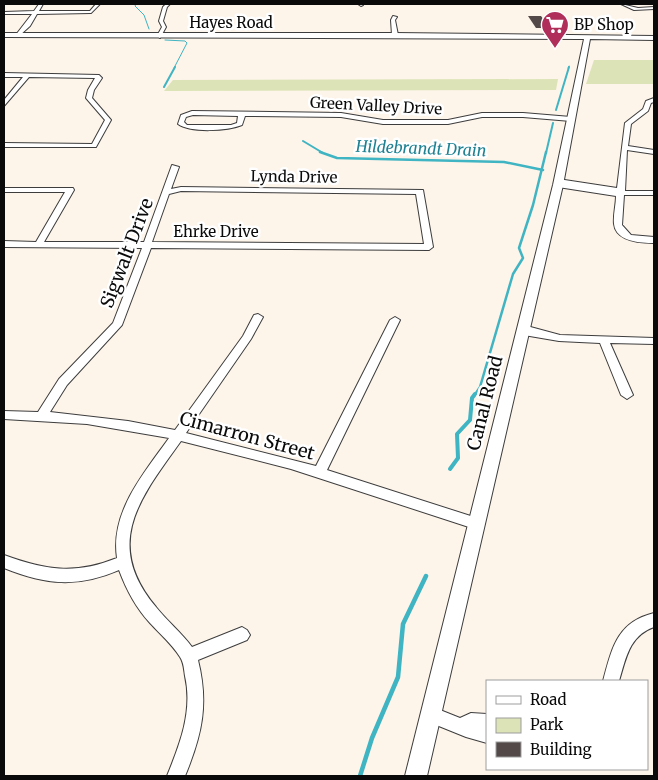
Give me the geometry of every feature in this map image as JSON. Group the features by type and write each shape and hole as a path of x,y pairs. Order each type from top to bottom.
{"street":[{"path":"17,35 28,25 41,4"},
{"path":"4,13 92,12 98,4"},
{"path":"160,36 164,26 161,21 165,7 168,4"},
{"path":"623,4 636,9 654,8"},
{"path":"395,17 393,20 395,35"},
{"name":"Hayes Road","path":"540,36 587,38 654,34"},
{"name":"Hayes Road","path":"4,35 626,36 654,38"},
{"name":"Canal Road","path":"416,776 475,523 558,183 587,38"},
{"path":"4,75 92,76 99,78 91,90 89,98 91,103 103,112 108,120 94,146 4,145"},
{"path":"4,104 28,75"},
{"path":"654,100 648,102 644,111 629,121 624,147 618,225 622,233 636,239 654,240"},
{"name":"Green Valley Drive","path":"241,114 240,124 232,127 186,127 180,123 183,116 189,113 340,115 372,121 408,122 452,122 482,115 540,116 570,120"},
{"path":"624,147 654,152"},
{"name":"Sigwalt Drive","path":"42,415 74,369 117,325 128,302 147,245 168,192 167,186 176,167"},
{"path":"558,183 613,189 621,193 654,193"},
{"name":"Lynda Drive","path":"168,192 181,189 420,192 429,247"},
{"path":"4,190 70,190 38,244"},
{"name":"Ehrke Drive","path":"4,244 429,247"},
{"path":"176,776 193,730 197,703 195,680 188,656 149,610 123,562 122,538 129,510 142,486 247,337 258,316"},
{"path":"319,472 394,320"},
{"path":"522,330 549,334 559,338 604,341 654,341"},
{"path":"604,341 626,395"},
{"name":"Cimarron Street","path":"4,415 42,415 178,435 319,472 429,506 475,523"},
{"path":"4,560 35,573 68,577 91,574 123,562"},
{"path":"611,680 628,634 638,625 654,620"},
{"path":"188,656 242,636"},
{"path":"430,714 463,726 470,731 486,734"},
{"path":"463,726 471,721 486,723"}],"green space":[{"path":"594,60 654,60 654,84 586,84"},
{"path":"558,79 556,90 164,91 173,80"}],"building":[{"path":"528,16 541,16 550,28 536,28"}],"waterway":[{"name":"Hildebrandt Drain","path":"136,4 135,6 144,15 149,29"},
{"name":"Hildebrandt Drain","path":"165,40 185,41 187,43 174,68"},
{"name":"Hildebrandt Drain","path":"164,87 175,67"},
{"path":"556,110 569,67"},
{"path":"546,153 553,123"},
{"name":"Hildebrandt Drain","path":"303,141 323,153"},
{"name":"Hildebrandt Drain","path":"320,152 337,158 504,162 542,170"},
{"path":"542,170 546,152"},
{"path":"474,396 480,387 513,274 523,258 519,248 542,170"},
{"path":"450,469 458,458 457,434 470,420 472,398 475,394"},
{"path":"360,776 372,738 398,677 403,624 426,576"}],"place":[{"name":"BP Shop","path":"555,49"}]}
